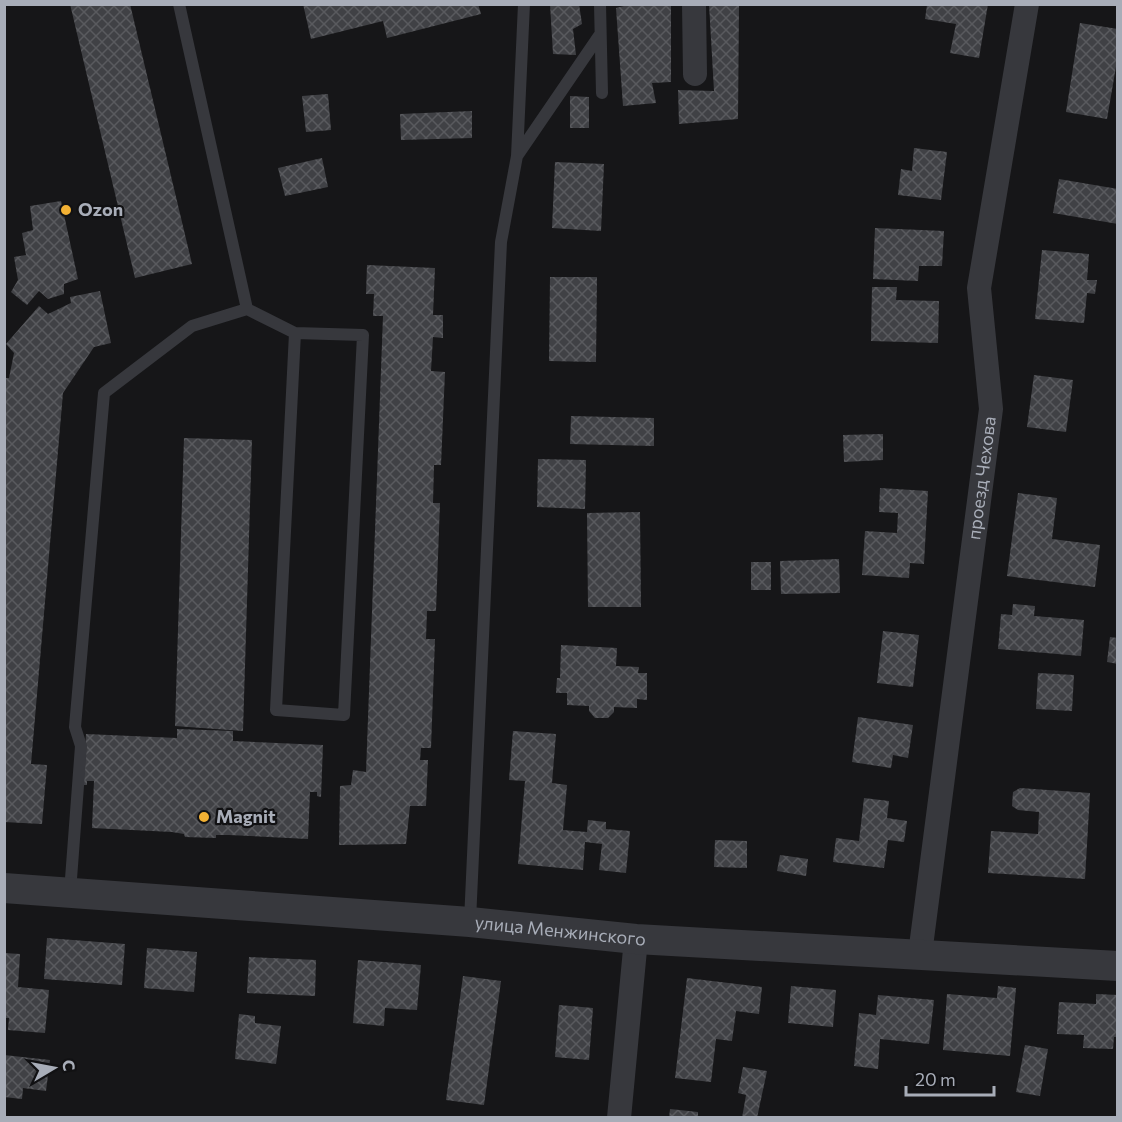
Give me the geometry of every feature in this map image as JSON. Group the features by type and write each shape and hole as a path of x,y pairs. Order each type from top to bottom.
{"street":[{"path":"694,4 695,74"},
{"name":"проезд Чехова","path":"920,954 991,409 979,288 1027,4"},
{"name":"улица Менжинского","path":"4,888 470,922 636,939 1118,966"},
{"path":"619,1118 636,939"}],"lane":[{"path":"179,4 247,309"},
{"path":"470,922 501,242 517,156 524,4"},
{"path":"600,4 602,93"},
{"path":"517,156 599,36"},
{"path":"70,892 81,746 75,727 104,393 192,326 247,309 295,333 363,335 344,715 276,710 295,333"}],"building":[{"path":"70,4 130,4 192,264 135,278"},
{"path":"303,4 478,4 481,14 387,38 383,21 311,39"},
{"path":"550,4 579,4 582,24 573,29 576,55 553,54"},
{"path":"632,4 671,4 671,82 652,83 656,103 623,106 616,8"},
{"path":"709,4 739,4 738,119 679,124 678,90 714,91"},
{"path":"988,4 979,58 950,53 956,24 925,19 927,5"},
{"path":"1080,23 1118,29 1118,55 1107,119 1066,112"},
{"path":"328,94 331,130 306,132 302,96"},
{"path":"570,96 589,97 589,128 570,128"},
{"path":"472,111 472,138 401,140 400,114"},
{"path":"914,148 947,152 941,200 898,195 901,169 912,171"},
{"path":"322,158 328,187 285,196 278,168"},
{"path":"555,162 604,164 601,231 552,228"},
{"path":"1059,179 1118,189 1118,224 1053,213"},
{"path":"61,201 78,279 64,284 64,294 48,299 39,291 27,305 11,292 18,280 14,257 26,255 22,233 33,230 30,206"},
{"path":"875,228 944,231 942,266 919,266 918,281 873,279"},
{"path":"1042,250 1089,254 1087,280 1097,280 1095,294 1087,293 1084,323 1035,319"},
{"path":"367,265 435,268 433,315 443,315 443,338 433,337 431,371 445,372 441,465 434,465 433,503 440,503 436,611 427,611 426,639 435,639 431,748 421,748 420,760 428,760 426,806 410,806 406,844 339,845 340,786 351,785 353,770 366,772 383,316 373,316 374,294 366,294"},
{"path":"550,277 597,277 596,362 549,361"},
{"path":"872,287 897,287 896,300 939,301 938,343 871,341"},
{"path":"100,291 111,343 94,347 63,393 31,764 47,765 42,824 4,822 4,378 9,378 14,353 6,344 39,306 48,314 71,303 70,297"},
{"path":"1034,375 1073,380 1066,432 1027,427"},
{"path":"571,416 654,418 654,446 570,444"},
{"path":"883,434 883,460 844,462 843,435"},
{"path":"184,438 252,440 243,731 175,726"},
{"path":"538,459 586,460 585,509 537,507"},
{"path":"880,488 928,491 924,564 910,563 909,578 862,575 865,531 897,533 898,513 879,512"},
{"path":"1018,493 1057,498 1052,539 1100,545 1095,587 1007,576"},
{"path":"640,512 641,607 588,607 587,513"},
{"path":"839,559 840,593 781,594 780,561"},
{"path":"751,562 771,562 771,590 751,590"},
{"path":"1013,604 1035,606 1034,616 1084,620 1081,656 998,649 1001,614 1012,615"},
{"path":"883,631 919,635 913,687 877,683"},
{"path":"1110,637 1118,638 1118,664 1107,662"},
{"path":"561,645 617,648 616,666 639,667 638,673 647,673 647,700 637,699 637,708 614,707 614,712 608,718 595,718 589,711 589,706 567,705 567,693 556,693 557,678 560,678"},
{"path":"1038,673 1074,675 1072,711 1036,709"},
{"path":"858,717 913,725 908,758 893,755 891,768 852,762"},
{"path":"177,729 233,731 233,741 323,745 321,797 317,796 317,792 310,792 308,839 229,835 216,835 216,838 185,837 184,834 172,832 92,828 94,781 87,781 87,785 83,785 86,734 177,738"},
{"path":"513,731 556,734 552,783 567,785 563,830 587,832 588,820 606,822 606,829 630,831 626,873 599,870 602,844 585,842 583,870 518,864 525,781 509,780"},
{"path":"1020,788 1090,793 1085,879 988,873 991,831 1038,834 1039,812 1018,810 1012,806 1013,792"},
{"path":"864,798 889,801 887,818 907,821 904,842 888,840 884,868 833,862 836,838 859,841"},
{"path":"715,840 747,841 747,868 714,867"},
{"path":"780,855 808,859 806,876 777,871"},
{"path":"47,938 125,944 122,985 44,979"},
{"path":"147,948 197,952 194,992 144,988"},
{"path":"4,953 20,954 18,987 49,990 45,1033 8,1030 9,1018 4,1018"},
{"path":"249,957 316,960 315,996 247,993"},
{"path":"358,960 421,965 417,1010 385,1008 384,1026 353,1023"},
{"path":"463,976 501,981 484,1105 446,1100"},
{"path":"687,978 762,987 759,1014 736,1011 732,1041 716,1039 711,1082 675,1078"},
{"path":"791,986 836,990 833,1027 788,1023"},
{"path":"998,986 1016,988 1010,1056 943,1050 947,994 997,998"},
{"path":"1096,994 1118,995 1118,1037 1114,1037 1113,1049 1083,1048 1084,1035 1057,1034 1059,1002 1096,1004"},
{"path":"878,995 934,1000 929,1044 880,1039 878,1069 854,1066 859,1013 876,1015"},
{"path":"559,1005 593,1008 589,1060 555,1057"},
{"path":"239,1014 255,1016 255,1023 281,1026 276,1064 235,1059"},
{"path":"1025,1045 1048,1049 1040,1096 1016,1092"},
{"path":"4,1055 50,1060 46,1091 23,1088 22,1099 4,1097"},
{"path":"743,1067 767,1071 757,1118 742,1118 746,1095 738,1093"},
{"path":"670,1109 698,1112 698,1118 669,1118"}],"place":[{"name":"Ozon","path":"66,210"},
{"name":"Magnit","path":"204,817"}]}
